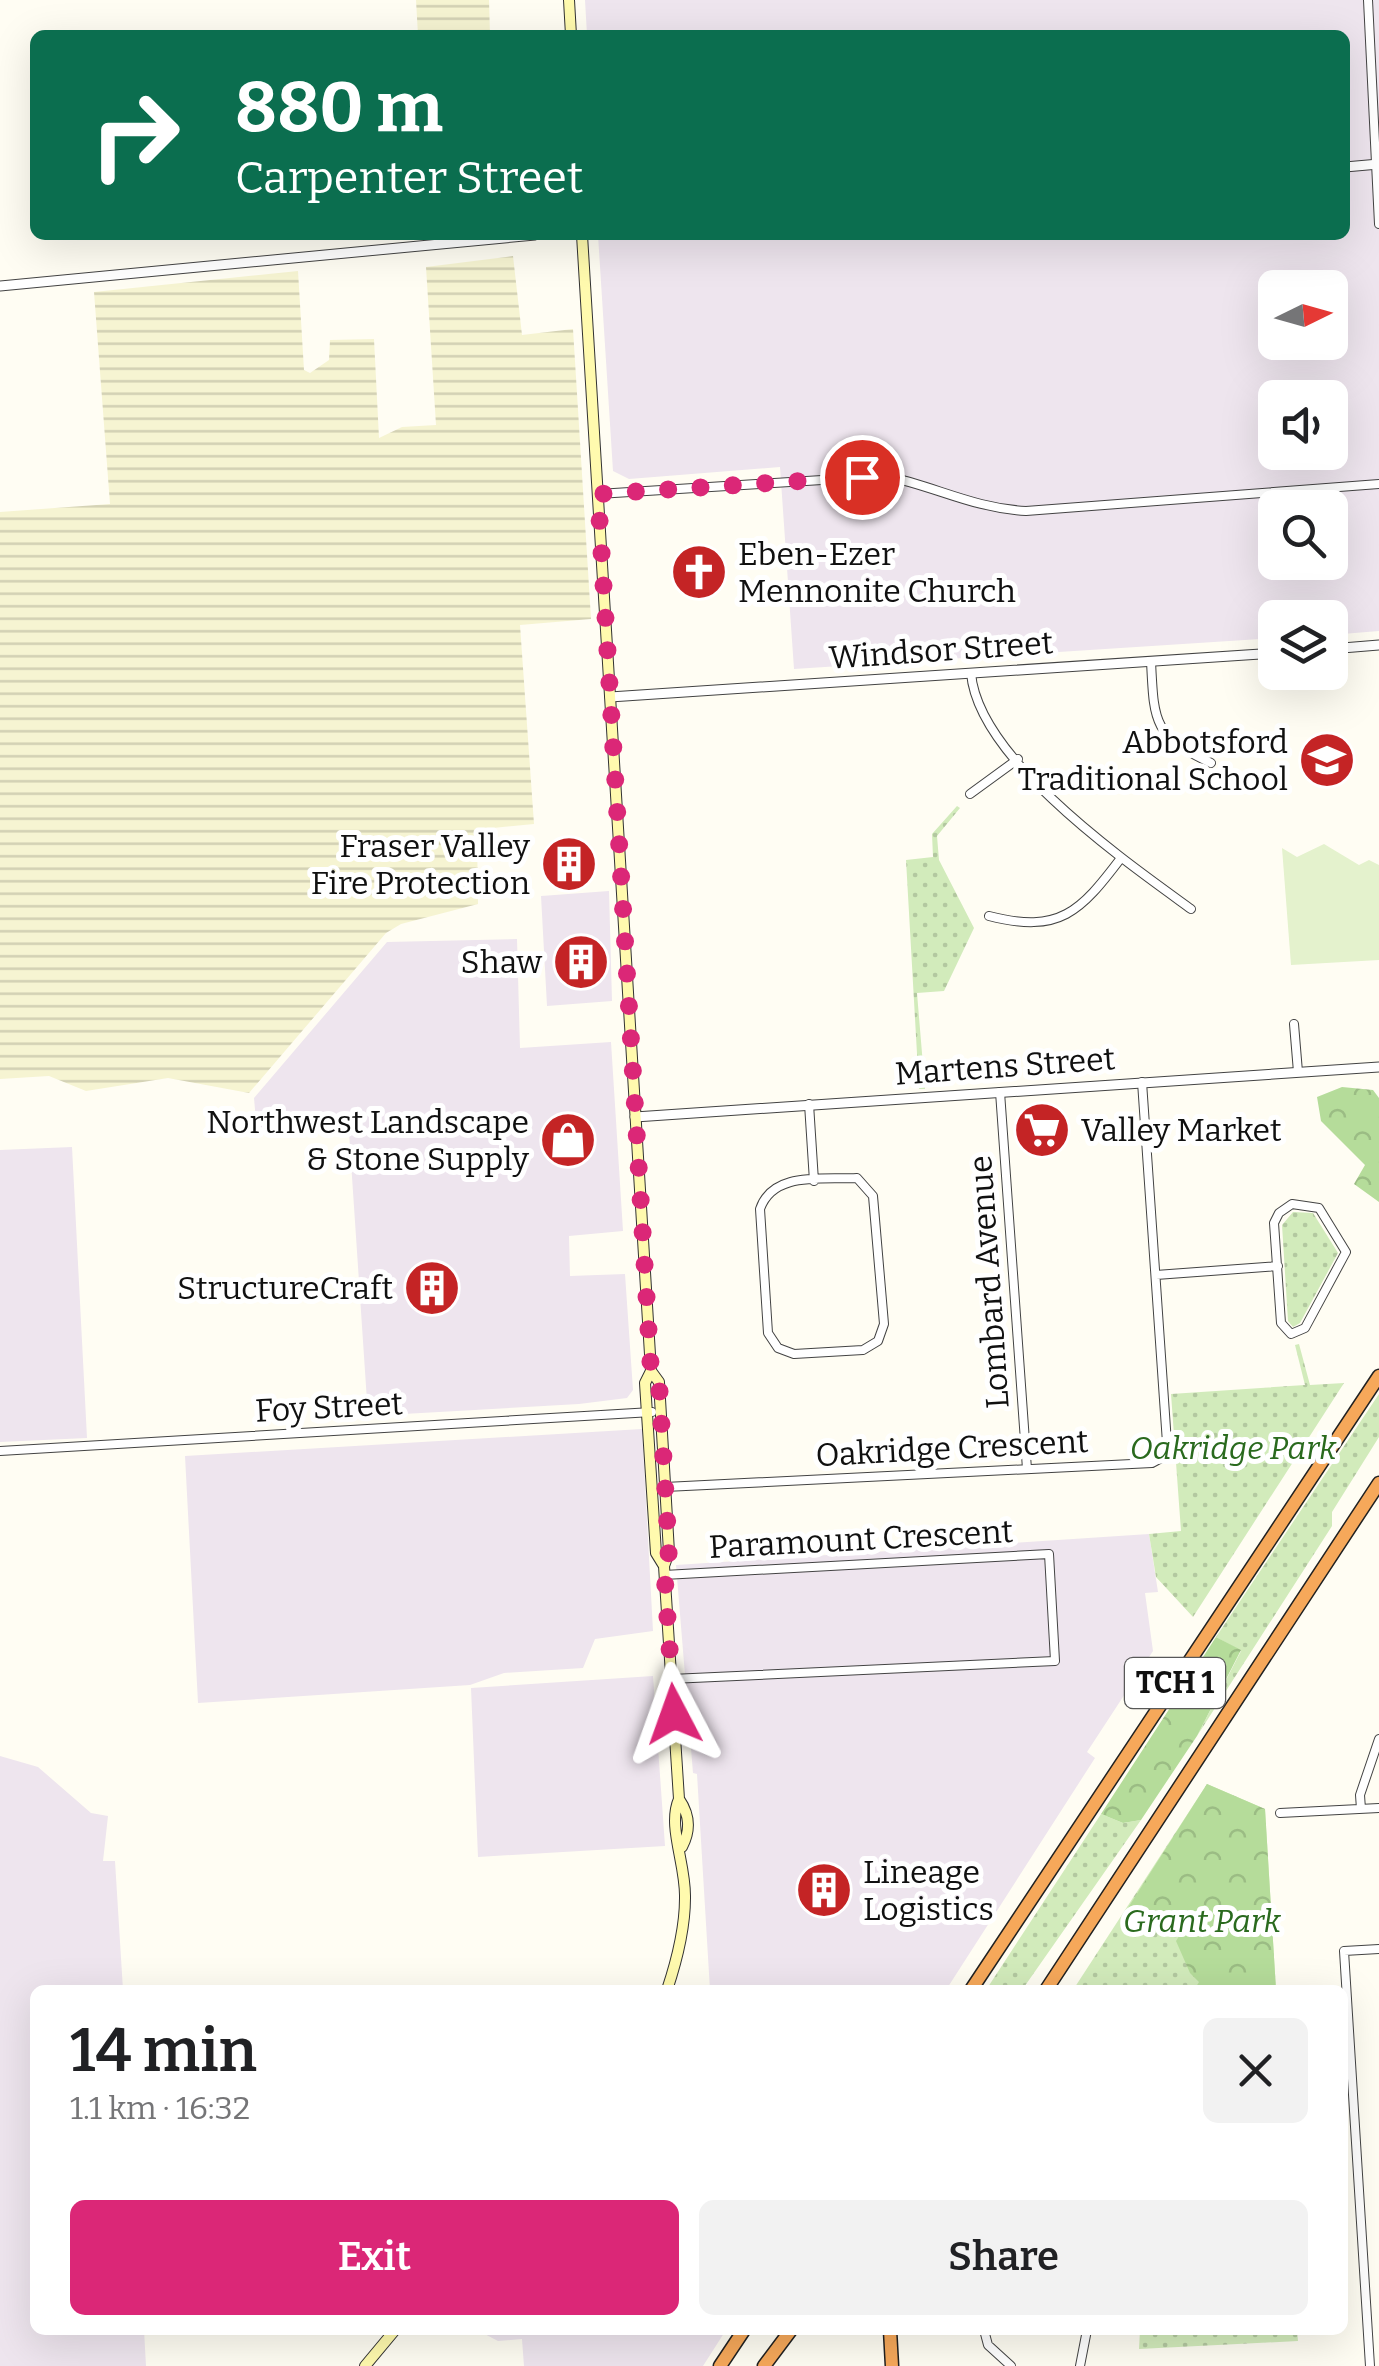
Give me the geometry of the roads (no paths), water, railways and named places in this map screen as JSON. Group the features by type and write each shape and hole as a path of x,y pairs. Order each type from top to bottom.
{"highway":[{"name":"TCH 1","path":"974,1985 1379,1376"},
{"name":"TCH 1","path":"1049,1985 1379,1484"},
{"path":"720,2366 741,2335"},
{"path":"764,2366 788,2335"},
{"path":"890,2335 892,2366"}],"main road":[{"path":"570,0 572,30"},
{"path":"582,240 651,1371 659,1382 666,1487 669,1552 664,1570 679,1798 688,1822 682,1847 682,1934 668,1985"},
{"path":"651,1371 644,1383 656,1554 664,1570"},
{"path":"366,2366 392,2335"}],"street":[{"path":"1368,0 1379,224"},
{"path":"1350,167 1377,164"},
{"path":"0,286 483,240"},
{"path":"598,494 886,476 922,484 987,508 1026,511 1379,484"},
{"path":"1348,648 1379,646"},
{"name":"Windsor Street","path":"610,698 1258,653"},
{"path":"1150,661 1159,728 1178,748 1211,764"},
{"path":"971,673 980,710 1067,814 1192,908"},
{"path":"970,794 1018,759"},
{"path":"989,916 1019,924 1054,921 1091,898 1121,858"},
{"path":"1294,1024 1298,1072"},
{"name":"Martens Street","path":"634,1117 1379,1067"},
{"name":"Oakridge Crescent","path":"666,1487 1152,1463 1163,1457 1168,1444 1142,1082"},
{"name":"Lombard Avenue","path":"1000,1092 1027,1469"},
{"path":"809,1104 814,1181"},
{"path":"857,1178 867,1184 873,1196 884,1324 878,1341 863,1350 794,1354 778,1348 768,1333 760,1209 766,1193 780,1183 814,1181 857,1178"},
{"path":"1292,1204 1319,1208 1346,1252 1298,1332 1290,1334 1281,1322 1278,1266 1274,1222 1279,1213 1292,1204"},
{"path":"1156,1275 1278,1266"},
{"name":"Foy Street","path":"0,1451 661,1412"},
{"name":"Paramount Crescent","path":"664,1570 1049,1554 1055,1661 672,1679"},
{"path":"1361,1809 1360,1795 1379,1739"},
{"path":"1280,1813 1379,1808"},
{"path":"1346,1985 1344,1951 1379,1950"},
{"path":"1348,2015 1370,2366"},
{"path":"985,2335 988,2345 1011,2366"},
{"path":"1080,2366 1086,2335"}],"place":[{"name":"Eben-Ezer Mennonite Church","path":"699,572"},
{"name":"Abbotsford Traditional School","path":"1327,760"},
{"name":"Fraser Valley Fire Protection","path":"569,864"},
{"name":"Shaw","path":"581,962"},
{"name":"Valley Market","path":"1042,1130"},
{"name":"Northwest Landscape & Stone Supply","path":"568,1140"},
{"name":"StructureCraft","path":"432,1288"},
{"name":"Lineage Logistics","path":"824,1890"}],"park label":[{"name":"Oakridge Park","path":"1233,1448"},
{"name":"Grant Park","path":"1202,1921"}]}
